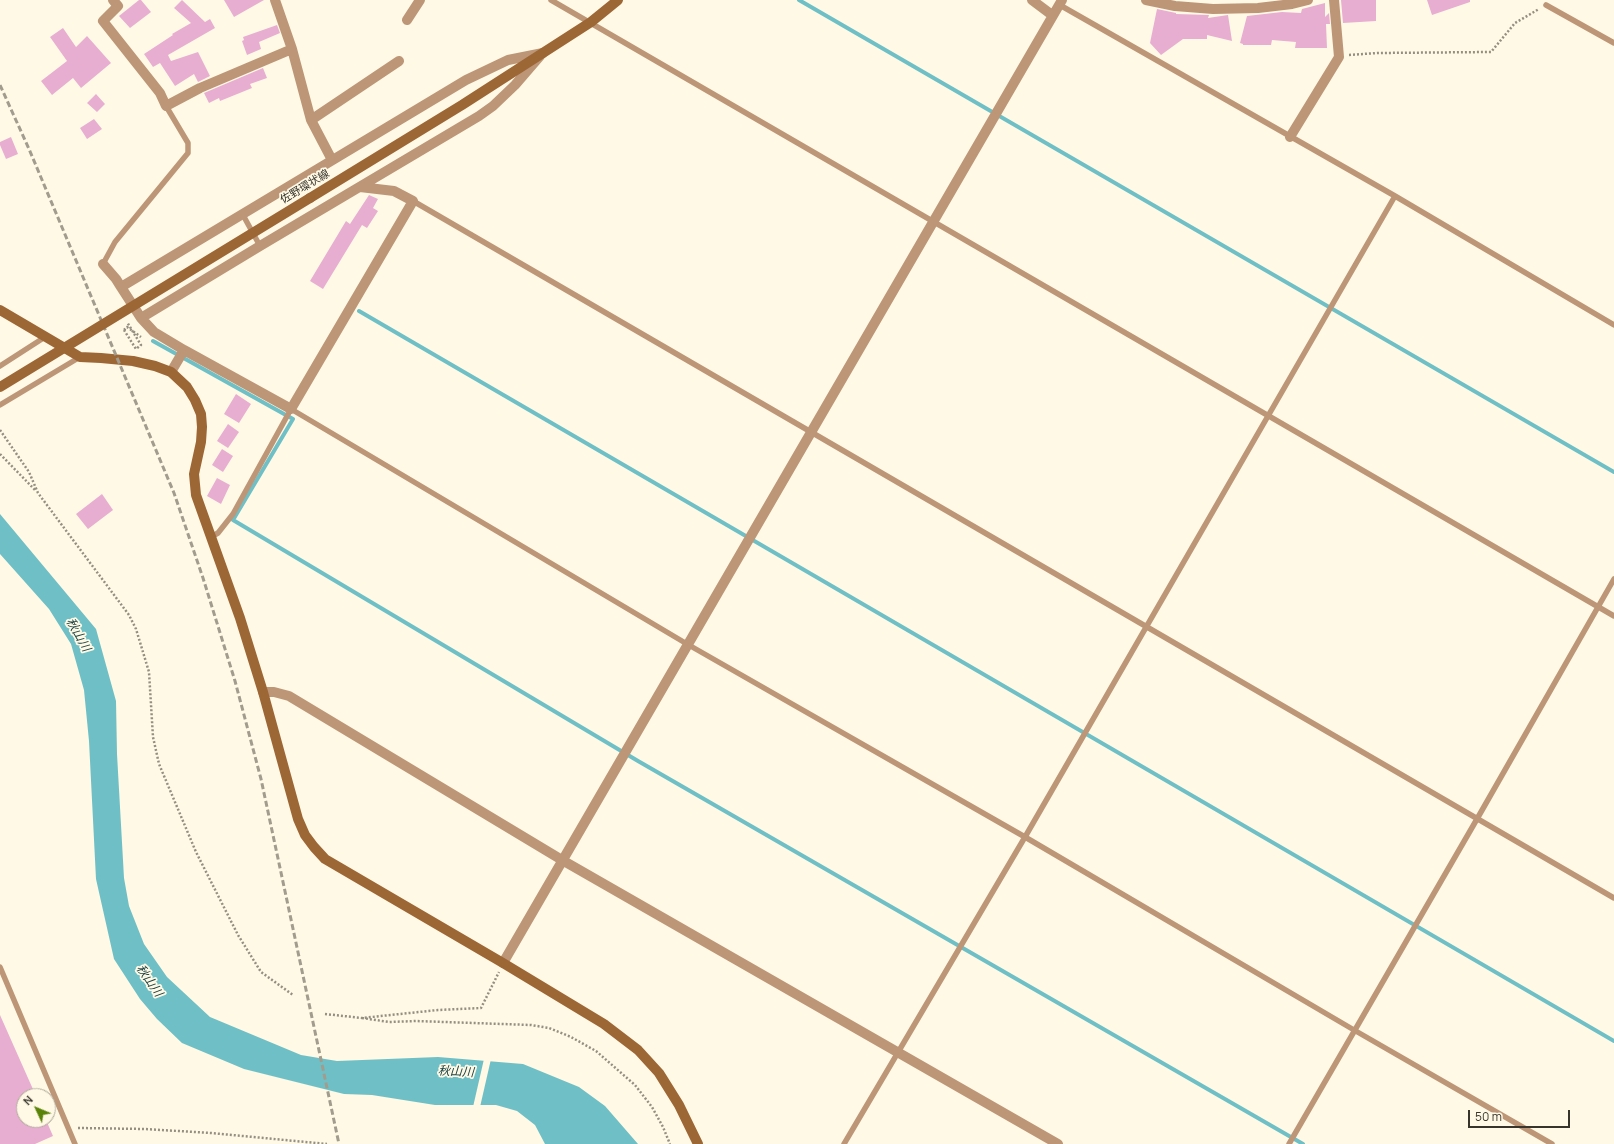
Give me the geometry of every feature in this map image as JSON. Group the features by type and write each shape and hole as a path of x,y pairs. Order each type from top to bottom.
{"street":[{"path":"113,0 118,6 103,21 160,93 166,106 200,88 292,49"},
{"path":"275,0 292,49 311,120 334,162"},
{"path":"407,20 420,0"},
{"name":"佐野環状線","path":"0,387 310,198 543,53 591,22 618,0"},
{"path":"1032,0 1052,15"},
{"path":"1146,0 1175,6 1213,9 1258,8 1292,4 1308,0"},
{"path":"1290,137 1339,57 1334,0"},
{"path":"503,963 687,644 934,222 1052,15 1058,1"},
{"path":"121,288 334,162 466,80 508,60 543,53"},
{"path":"141,318 260,246 356,185 493,106 516,85 543,53"},
{"path":"311,120 399,61"},
{"path":"103,264 116,279 141,318 154,332 291,409 413,200 394,191 356,185"},
{"path":"0,310 80,357 101,358 155,366 171,372 187,387 201,414 201,442 194,474 196,495 240,618 263,692 298,819 305,835 314,847 325,859 604,1024 638,1050 659,1073 679,1104 698,1144"},
{"path":"171,372 184,350"},
{"path":"263,692 274,692 289,696 562,860 1058,1144"}],"lane":[{"path":"551,0 1614,616"},
{"path":"1058,1 1614,325"},
{"path":"1546,5 1614,43"},
{"path":"103,264 115,242 188,153 188,143 166,106"},
{"path":"844,1144 1025,837 1395,196"},
{"path":"413,200 811,433 1614,898"},
{"path":"243,215 260,246"},
{"path":"0,366 45,337"},
{"path":"0,405 80,357"},
{"path":"211,537 218,533 233,514 291,409 687,644 1025,837 1552,1144"},
{"path":"1289,1144 1614,579"},
{"path":"0,967 75,1144"}],"path":[{"path":"1339,57 1377,53 1491,52 1515,23 1546,5"},
{"path":"126,320 130,326 133,333 141,345 136,349 124,330 127,327 134,331 147,340"},
{"path":"0,430 29,472 38,493"},
{"path":"0,454 38,493 129,615 136,629 149,672 154,737 160,764 196,852 238,935 261,972 294,995"},
{"path":"362,1018 438,1010 481,1008 503,963"},
{"path":"325,1014 389,1022 416,1021 531,1025 549,1028 571,1037 596,1051 619,1069 635,1085 652,1107 670,1144"},
{"path":"68,1129 82,1127 145,1129 211,1133 327,1144"}],"water":[{"name":"秋山川","path":"0,514 96,629 116,701 117,754 124,878 129,906 144,944 167,977 210,1017 301,1055 337,1061 438,1057 523,1064 579,1087 605,1106 638,1144 545,1144 535,1125 517,1111 496,1105 435,1105 372,1095 344,1094 244,1069 182,1043 157,1019 140,999 114,959 96,879 89,741 84,690 71,644 49,609 0,554"}],"pier":[{"path":"484,1059 491,1059 480,1107 473,1107"}],"building":[{"path":"141,0 151,12 130,28 119,16"},
{"path":"182,0 205,22 210,19 215,28 168,55 171,61 198,52 210,76 198,82 194,74 175,86 160,63 153,67 144,54 173,35 172,34 191,23 174,8"},
{"path":"224,0 264,0 234,17"},
{"path":"1341,0 1376,0 1376,21 1343,23"},
{"path":"1427,0 1470,0 1470,2 1432,15"},
{"path":"1325,3 1325,17 1329,13 1330,24 1326,24 1327,48 1295,48 1296,42 1272,40 1271,45 1243,45 1240,43 1247,16 1282,12 1301,13 1302,9"},
{"path":"1157,9 1176,14 1209,15 1208,18 1228,15 1232,41 1207,35 1207,39 1183,39 1161,55 1150,43"},
{"path":"277,25 280,33 259,42 261,49 247,55 242,41 244,40 243,37"},
{"path":"63,28 76,47 87,36 111,63 81,88 73,78 52,95 41,81 67,61 50,37"},
{"path":"263,68 267,78 250,84 252,88 220,101 219,98 209,103 204,93"},
{"path":"96,94 105,104 97,112 87,103"},
{"path":"94,119 102,129 87,139 80,128"},
{"path":"11,137 18,154 6,159 0,142"},
{"path":"369,195 378,199 373,208 378,211 367,228 362,225 323,289 310,281 346,221 350,224"},
{"path":"236,394 251,404 239,423 224,414"},
{"path":"228,424 239,432 228,448 217,441"},
{"path":"222,449 233,456 223,472 212,465"},
{"path":"217,478 230,485 221,504 207,496"},
{"path":"102,494 113,510 88,529 76,514"},
{"path":"0,1015 32,1088 16,1088 16,1128 50,1128 53,1136 35,1144 0,1144"}],"waterway":[{"path":"799,0 1614,472"},
{"path":"359,311 1614,1041"},
{"path":"153,341 293,419 233,520 638,761 1303,1144"}],"railway":[{"path":"0,85 29,149 174,493 203,578 235,681 261,779 339,1144"}]}
